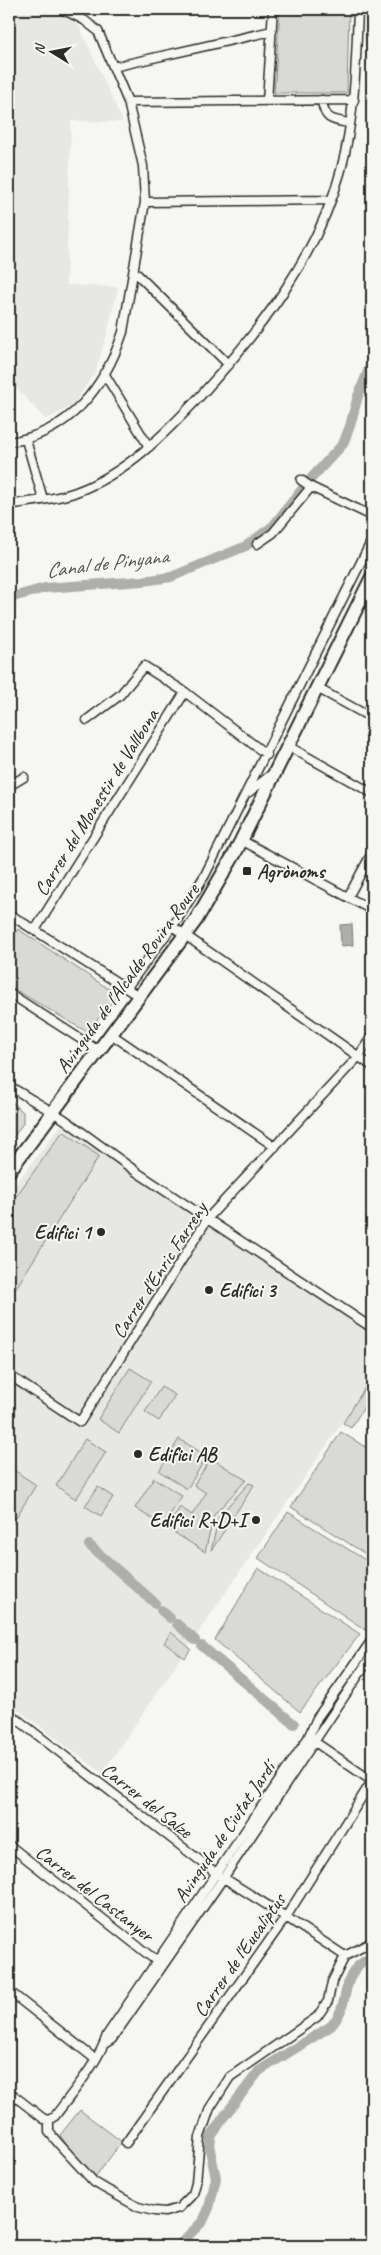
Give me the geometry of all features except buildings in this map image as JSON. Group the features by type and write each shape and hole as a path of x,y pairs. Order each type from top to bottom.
{"main road":[{"name":"Avinguda de l'Alcalde Rovira Roure","path":"9,1171 185,936 215,888 241,840 372,576"}],"street":[{"path":"9,442 26,440 67,420 79,409 104,373 116,351 123,332 145,202 143,166 128,102 98,32 84,20 62,9"},
{"path":"267,102 273,9"},
{"path":"9,505 80,490 122,467 149,447 178,420 229,365 263,323 303,259 330,200 341,170 354,100 358,9"},
{"path":"113,67 272,31"},
{"path":"322,100 324,114 329,118 350,123"},
{"path":"128,102 354,100"},
{"path":"145,202 330,200"},
{"path":"134,271 229,365"},
{"path":"104,373 149,447"},
{"path":"26,440 43,499"},
{"path":"301,480 311,487 372,516"},
{"path":"257,544 273,533 311,487"},
{"name":"Avinguda de l'Alcalde Rovira Roure","path":"127,987 172,926 205,875 372,540"},
{"path":"364,558 372,553"},
{"path":"88,720 120,695 144,666 184,692 266,755"},
{"path":"316,688 372,718"},
{"name":"Carrer del Monestir de Vallbona","path":"35,930 184,692"},
{"path":"288,746 372,794"},
{"name":"Avinguda de l'Alcalde Rovira Roure","path":"247,793 275,771"},
{"path":"9,786 24,777"},
{"path":"241,840 372,910"},
{"path":"348,896 372,853"},
{"path":"9,914 140,997"},
{"path":"172,926 372,1066"},
{"path":"9,993 99,1051"},
{"path":"111,1034 275,1146"},
{"name":"Carrer d'Enric Farreny","path":"9,1375 80,1422 208,1218 358,1057 372,1036"},
{"path":"9,1086 53,1112 138,1173 372,1328"},
{"name":"Avinguda de Ciutat Jardí","path":"159,1963 224,1877 311,1740 317,1718 372,1640"},
{"name":"Avinguda de Ciutat Jardí","path":"49,2120 55,2116 104,2044 112,2039 216,1873 372,1655"},
{"name":"Carrer del Salze","path":"9,1712 216,1873 345,1956"},
{"path":"311,1740 372,1781"},
{"name":"Carrer de l'Eucaliptus","path":"126,2143 286,1917 372,1781"},
{"name":"Carrer del Castanyer","path":"9,1845 159,1963"},
{"path":"9,2092 44,2119 49,2120 49,2132 99,2185 138,2207 160,2212 179,2208 193,2194 196,2183 200,2137 210,2108 230,2077 323,2010 328,2001 336,1972 345,1956 372,1942"},
{"path":"9,1990 95,2059"}],"shaded area":[{"path":"9,9 55,9 79,26 123,122 71,121 66,285 118,287 107,334 95,373 73,405 45,419 9,380"},
{"path":"280,9 349,9 347,93 274,93"},
{"path":"352,924 353,945 341,946 340,925"},
{"path":"18,929 118,995 87,1032 9,986 9,943"},
{"path":"9,1099 23,1112 23,1123 9,1144"},
{"path":"61,1125 372,1331 372,1379 102,1773 9,1703 9,1193"},
{"path":"63,1131 99,1156 9,1299 9,1206"},
{"path":"130,1368 151,1381 119,1433 98,1419"},
{"path":"372,1376 372,1394 351,1428 343,1423"},
{"path":"161,1387 175,1395 159,1421 145,1412"},
{"path":"341,1432 372,1451 372,1558 291,1507"},
{"path":"85,1439 106,1452 76,1499 56,1486"},
{"path":"179,1439 207,1456 187,1489 159,1471"},
{"path":"211,1458 246,1480 214,1515 205,1552 167,1528 180,1507 192,1515 206,1493 194,1485"},
{"path":"11,1468 36,1485 9,1529 9,1472"},
{"path":"154,1478 182,1496 163,1526 135,1508"},
{"path":"249,1483 254,1485 211,1551 219,1516"},
{"path":"98,1487 113,1497 101,1516 85,1506"},
{"path":"288,1512 372,1564 372,1630 370,1633 258,1558"},
{"path":"258,1568 360,1634 300,1712 215,1640"},
{"path":"171,1632 191,1649 185,1658 164,1643"},
{"path":"80,2110 122,2142 95,2177 78,2162 60,2135"}],"waterway":[{"name":"Canal de Pinyana","path":"9,598 45,588 143,581 171,577 246,546 273,526 307,483 343,444 358,396 372,361"},
{"name":"Canal de Pinyana","path":"89,1545 155,1603"},
{"name":"Canal de Pinyana","path":"161,1610 170,1618"},
{"name":"Canal de Pinyana","path":"177,1624 195,1640"},
{"name":"Canal de Pinyana","path":"202,1646 294,1724"},
{"name":"Canal de Pinyana","path":"178,2246 203,2221 209,2208 216,2178 210,2150 211,2137 223,2118 259,2071 331,2026 338,2017 342,2007 349,1979 361,1964 372,1957"}],"place":[{"name":"Agrònoms","path":"247,871"},
{"name":"Edifici 1","path":"101,1232"},
{"name":"Edifici 3","path":"209,1290"},
{"name":"Edifici AB","path":"138,1454"},
{"name":"Edifici R+D+I","path":"256,1520"}]}
